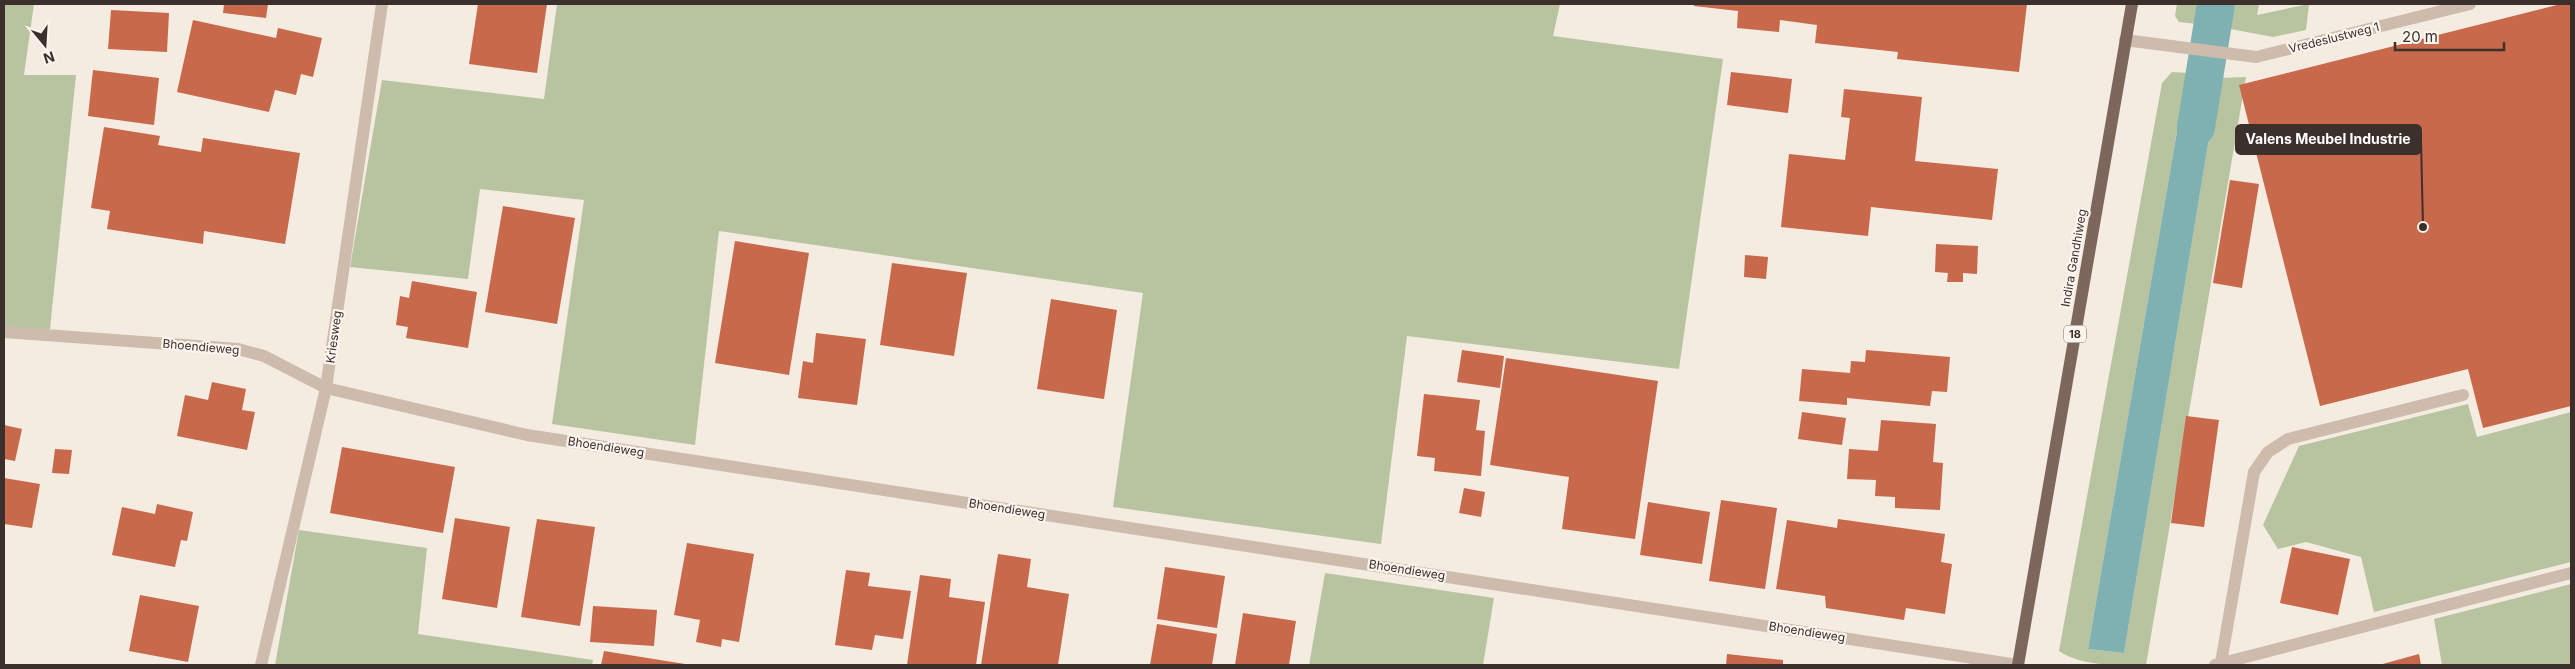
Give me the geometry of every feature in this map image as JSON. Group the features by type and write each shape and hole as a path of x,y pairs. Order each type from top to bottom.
{"main road":[{"name":"Indira Gandhiweg","path":"2018,665 2132,4"}],"street":[{"name":"Kriesweg","path":"261,665 326,388 382,4"},
{"name":"Vredeslustweg 1","path":"2125,40 2256,57 2470,4"},
{"name":"Bhoendieweg","path":"4,332 238,349 264,356 326,388 537,436 2026,665"},
{"path":"2463,395 2288,440 2268,452 2254,472 2217,664 2571,573"}],"green space":[{"path":"4,4 34,4 24,75 76,75 50,329 4,331"},
{"path":"557,4 1560,4 1553,36 1723,59 1679,369 1407,336 1381,544 1113,507 1143,293 719,231 695,445 552,424 584,200 480,189 468,279 350,267 382,80 544,99"},
{"path":"2177,4 2201,4 2197,24 2179,22 2175,16"},
{"path":"2224,4 2259,4 2257,15 2309,4 2306,30 2273,37 2220,27"},
{"path":"2172,72 2187,73 2088,649 2124,653 2219,78 2246,77 2146,665 2101,664 2079,660 2059,651 2162,83"},
{"path":"2468,404 2477,437 2571,412 2571,562 2374,612 2361,557 2306,542 2278,549 2263,525 2299,446"},
{"path":"299,530 427,548 418,634 593,660 592,665 275,665"},
{"path":"1325,573 1494,598 1483,665 1309,665"},
{"path":"2571,584 2571,665 2442,665 2434,619"}],"water":[{"path":"2201,4 2224,4 2220,27 2197,24"},
{"path":"2187,73 2219,78 2124,653 2088,649"}],"building":[{"path":"224,4 268,4 266,18 223,13"},
{"path":"478,4 547,4 537,73 469,64"},
{"path":"1694,4 2027,4 2019,72 1897,59 1898,52 1815,43 1817,25 1780,20 1779,32 1737,28 1738,11 1694,6"},
{"path":"2561,4 2571,4 2571,406 2483,428 2468,369 2320,406 2239,85"},
{"path":"111,10 169,13 167,52 108,49"},
{"path":"193,20 276,38 278,28 322,38 313,77 301,74 296,95 275,90 269,112 177,92"},
{"path":"93,70 159,78 154,125 88,116"},
{"path":"1731,72 1792,79 1788,113 1727,105"},
{"path":"1844,89 1922,97 1915,161 1998,169 1992,220 1871,207 1868,236 1781,227 1789,154 1845,160 1850,118 1841,117"},
{"path":"104,127 160,136 158,145 201,152 203,138 300,153 285,244 204,231 203,244 107,229 110,211 91,208"},
{"path":"2230,180 2259,184 2242,288 2213,283"},
{"path":"503,206 575,218 557,324 485,312"},
{"path":"735,241 809,253 789,375 715,363"},
{"path":"1936,244 1978,246 1977,274 1963,273 1963,282 1947,282 1948,273 1935,272"},
{"path":"1745,255 1768,257 1766,279 1744,277"},
{"path":"892,263 967,273 954,356 880,345"},
{"path":"412,281 477,292 468,348 406,338 408,327 396,325 400,296 409,298"},
{"path":"1051,299 1117,310 1104,399 1037,389"},
{"path":"816,333 866,339 857,405 798,398 803,361 813,363"},
{"path":"1462,350 1504,356 1500,388 1457,382"},
{"path":"1866,350 1950,357 1947,392 1932,391 1930,406 1847,398 1847,405 1799,401 1802,369 1850,373 1851,361 1865,362"},
{"path":"1506,358 1658,381 1635,539 1562,529 1569,477 1490,465"},
{"path":"212,382 246,389 242,410 255,412 247,450 177,436 185,395 208,400"},
{"path":"1424,394 1480,400 1476,430 1485,431 1481,476 1434,471 1435,458 1417,456"},
{"path":"1802,412 1846,418 1842,445 1798,439"},
{"path":"2186,416 2219,420 2204,527 2171,523"},
{"path":"1881,420 1936,424 1933,462 1943,463 1940,510 1895,508 1895,497 1875,496 1876,480 1847,479 1849,449 1878,451"},
{"path":"4,425 22,429 15,461 4,459"},
{"path":"342,447 455,467 443,533 330,513"},
{"path":"55,449 72,450 69,474 52,473"},
{"path":"4,478 40,484 32,528 4,524"},
{"path":"1464,488 1485,492 1481,517 1459,513"},
{"path":"1721,500 1777,508 1765,589 1709,581"},
{"path":"1648,502 1710,512 1702,564 1640,555"},
{"path":"157,504 193,512 187,541 181,540 175,567 112,555 122,507 155,514"},
{"path":"455,518 510,527 497,608 442,599"},
{"path":"537,519 595,527 580,626 521,617"},
{"path":"1838,519 1945,534 1941,562 1952,564 1945,614 1906,608 1904,620 1826,608 1825,596 1776,589 1787,520 1837,528"},
{"path":"687,543 754,554 739,642 722,639 721,647 696,642 700,620 674,615"},
{"path":"2292,547 2350,559 2338,615 2280,603"},
{"path":"998,554 1031,559 1027,587 1069,594 1058,665 981,665"},
{"path":"1165,567 1225,576 1217,628 1157,619"},
{"path":"846,570 870,573 868,586 911,591 903,639 875,635 872,650 835,645"},
{"path":"920,575 951,579 949,597 985,602 976,665 907,665"},
{"path":"140,595 199,606 188,662 129,651"},
{"path":"593,606 657,610 654,646 590,642"},
{"path":"1243,613 1296,621 1289,665 1235,665"},
{"path":"1157,624 1217,634 1212,665 1150,665"},
{"path":"604,651 685,664 685,665 601,665"},
{"path":"1727,654 1783,660 1783,665 1726,665"},
{"path":"2419,654 2421,665 2379,665"}],"waterway":[{"path":"2196,127 2216,4"}],"place":[{"name":"Valens Meubel Industrie","path":"2423,227"}]}
